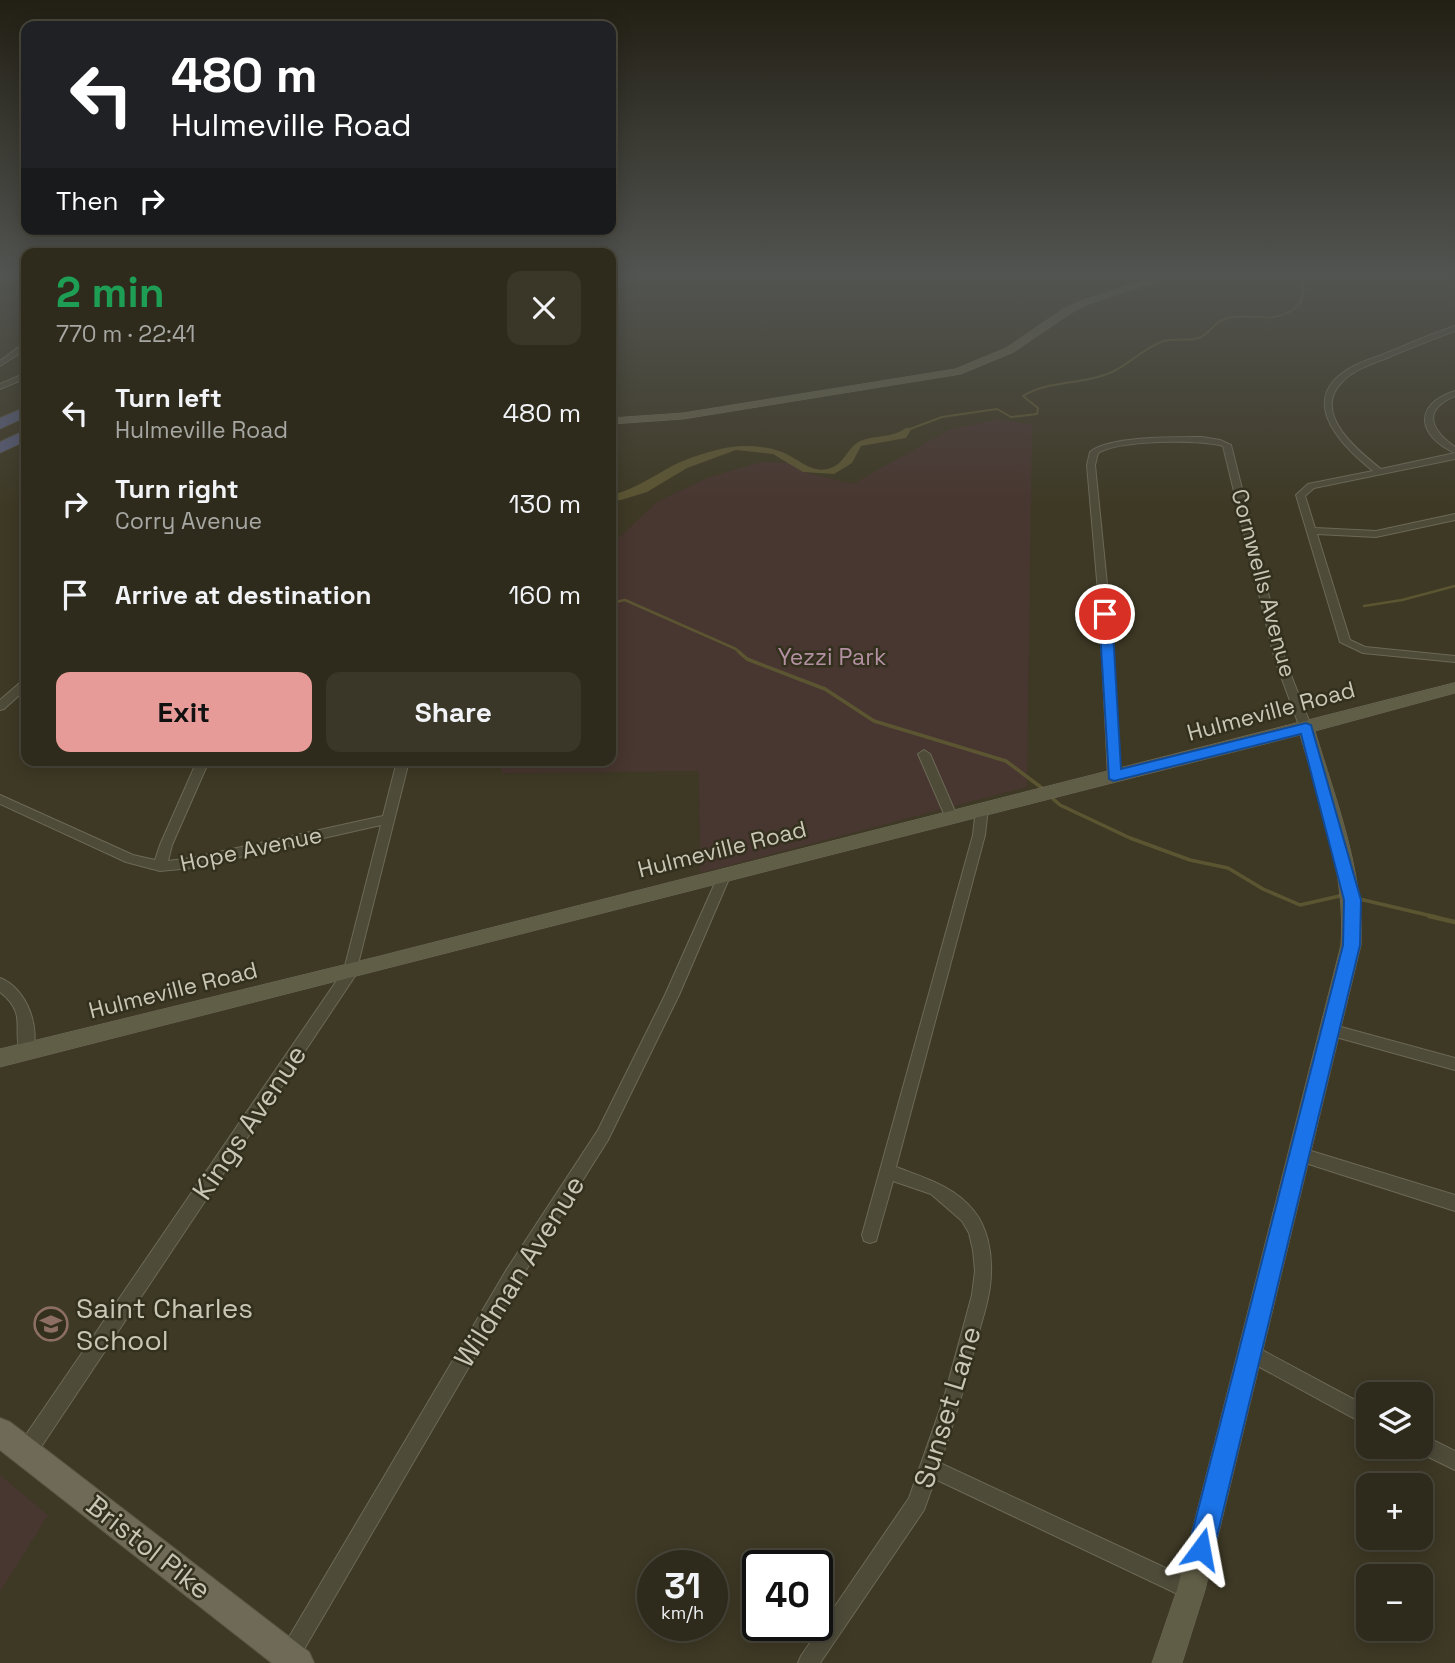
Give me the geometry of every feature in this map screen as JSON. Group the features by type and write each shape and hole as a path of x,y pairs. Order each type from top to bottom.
{"highway":[{"path":"0,424 21,414"},
{"path":"2,446 21,426"},
{"path":"2,446 21,438"},
{"path":"2,446 21,447"}],"main road":[{"name":"Bristol Pike","path":"0,1432 294,1660"}],"street":[{"path":"616,421 703,413 957,372 1001,354"},
{"path":"1380,472 1353,451 1332,424 1327,404 1332,388 1342,376 1392,354"},
{"path":"0,387 21,378"},
{"path":"0,379 14,381"},
{"path":"1455,394 1437,401 1431,406 1427,416 1437,437 1455,454"},
{"path":"1114,776 1105,614 1091,457 1097,449 1143,443 1221,442"},
{"name":"Cornwells Avenue","path":"1167,1663 1191,1591 1351,945 1352,897 1306,728 1280,660 1229,449 1221,442"},
{"path":"1455,454 1311,486 1302,491 1301,502 1343,638 1349,645 1363,650 1455,659"},
{"path":"1310,531 1376,534 1455,517"},
{"path":"0,706 21,687"},
{"name":"Hulmeville Road","path":"0,1058 350,972 1455,688"},
{"path":"923,754 951,816"},
{"path":"160,866 166,845 201,766"},
{"name":"Kings Avenue","path":"26,1452 350,972 402,766"},
{"name":"Hope Avenue","path":"0,799 130,859 160,866 191,863 389,819"},
{"path":"870,1235 979,835 982,808"},
{"name":"Wildman Avenue","path":"294,1660 513,1275 603,1135 672,995 725,874"},
{"path":"0,984 19,1000 25,1013 26,1051"},
{"path":"1331,1030 1455,1064"},
{"path":"1298,1154 1455,1203"},
{"name":"Sunset Lane","path":"808,1663 917,1503 931,1468 980,1295 983,1271 981,1250 972,1222 955,1203 936,1189 886,1171"},
{"path":"1249,1352 1356,1410"},
{"path":"1433,1449 1455,1461"},
{"path":"931,1468 1191,1591"}],"green space":[{"name":"Yezzi Park","path":"999,419 1032,425 1027,787 700,873 699,771 501,773 502,766 616,766 616,540 657,502 707,478 761,462 790,463 803,472 853,484 949,430"},
{"path":"0,1475 48,1515 0,1592"}],"shaded area":[{"path":"912,428 906,438 861,446 852,463 834,474 803,472 773,454 736,450 687,468 647,492 616,500 616,494 674,465 716,450 743,446 767,448 786,454 811,468 825,469 837,465 860,441"}],"waterway":[{"path":"910,429 942,417 997,409 1011,417 1037,414 1038,408 1023,396 1044,387 1103,375 1120,368 1141,354"},
{"path":"1364,606 1402,600 1455,586"},
{"path":"616,602 625,600 739,652"},
{"path":"739,652 747,659 825,689 874,721 1006,761 1046,791"},
{"path":"1051,797 1060,805 1130,838 1190,860 1228,868 1263,889 1300,905 1344,895"},
{"path":"1355,898 1436,917"},
{"path":"1429,916 1455,922"}],"place":[{"name":"Saint Charles School","path":"51,1324"}],"route":[{"path":"1105,614 1114,776 1306,728 1352,900 1354,927 1351,945 1201,1549"}]}
